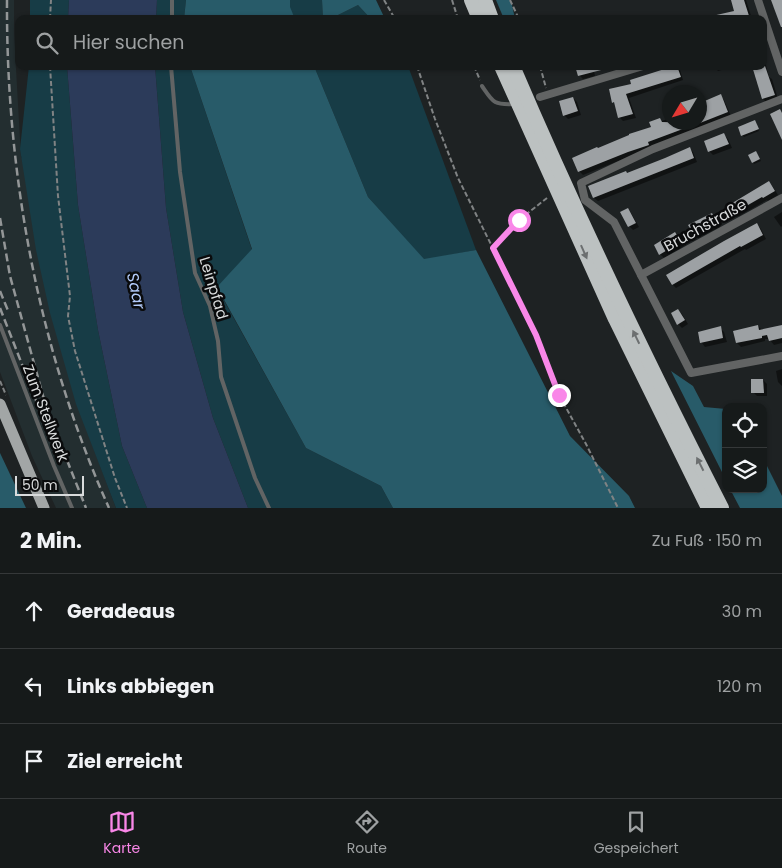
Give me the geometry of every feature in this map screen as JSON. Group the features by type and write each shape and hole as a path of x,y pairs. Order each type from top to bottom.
{"highway":[{"path":"472,0 478,15"},
{"path":"485,0 491,15"},
{"path":"504,70 517,90 569,205 615,319 708,508"},
{"path":"514,70 517,90"},
{"path":"569,205 722,508"}],"main road":[{"path":"0,404 44,508"}],"street":[{"path":"758,0 762,15"},
{"path":"767,33 782,72"},
{"path":"773,46 782,43"},
{"path":"544,96 630,70"},
{"path":"782,99 653,149 581,183 585,200 614,222 691,373 782,356"},
{"name":"Bruchstraße","path":"641,275 782,198"}],"lane":[{"path":"172,0 172,15"},
{"name":"Leinpfad","path":"171,70 180,172 195,273 210,306 218,341 220,377 254,478 269,508"},
{"path":"482,86 493,102 502,104 522,103 544,96"},
{"path":"522,103 561,188"},
{"name":"Zum Stellwerk","path":"0,325 72,508"}],"path":[{"path":"50,15 51,0"},
{"path":"384,0 393,15"},
{"path":"452,0 457,15"},
{"path":"510,0 517,15"},
{"path":"50,70 58,196 70,296 68,316 75,351 115,478 127,508"},
{"path":"418,70 458,178 536,335 559,395 618,508"},
{"path":"476,70 482,86"},
{"path":"541,70 544,96"},
{"path":"493,248 519,220 549,196"}],"shaded area":[{"path":"0,0 14,0 15,70 21,157 68,222 87,431 116,508 56,508 32,456 0,372"},
{"path":"30,0 69,0 68,15 30,15"},
{"path":"157,0 186,0 184,15 156,15"},
{"path":"186,0 290,0 290,7 293,15 184,15"},
{"path":"290,0 322,0 323,15 293,15 289,7"},
{"path":"322,0 376,0 383,15 367,15 358,5 338,15 323,15"},
{"path":"496,0 511,0 514,15 502,15"},
{"path":"358,5 367,15 338,15"},
{"path":"29,70 67,70 78,205 98,330 122,446 147,508 116,508 76,404 50,313 36,250 20,149"},
{"path":"155,70 191,70 252,250 217,288 306,448 381,486 393,508 248,508 213,418 183,312 166,208"},
{"path":"191,70 316,70 368,197 424,259 476,250 570,436 629,496 635,508 393,508 381,486 306,448 217,287 252,249"},
{"path":"316,70 409,70 476,250 424,260 368,197"},
{"path":"671,371 693,386 704,407 722,409 722,472"},
{"path":"0,453 26,508 0,508"},
{"path":"767,466 782,496 782,508 740,508 732,493 767,493"}],"water":[{"path":"69,0 157,0 156,15 68,15"},
{"name":"Saar","path":"67,70 155,70 166,208 183,312 213,418 248,508 147,508 122,446 98,330 78,205"}],"building":[{"path":"731,0 744,0 749,15 716,15 734,11"},
{"path":"771,0 782,0 782,27 781,27"},
{"path":"576,70 601,70 578,76"},
{"path":"661,70 678,70 681,77 626,94 633,114 618,118 609,89 631,84 630,80"},
{"path":"753,70 766,70 775,95 762,99"},
{"path":"721,94 728,112 707,120 707,100"},
{"path":"573,97 578,111 563,116 559,101"},
{"path":"780,109 782,113 782,140 770,114"},
{"path":"660,118 662,130 680,130 648,142 649,145 578,172 572,158 629,134 651,127 649,122"},
{"path":"755,120 759,129 741,136 738,127"},
{"path":"724,133 729,144 708,152 704,141"},
{"path":"690,147 694,158 593,198 588,186 626,171 627,173"},
{"path":"756,151 760,159 752,163 748,155"},
{"path":"769,181 775,191 734,213 729,205"},
{"path":"628,208 636,223 628,227 620,212"},
{"path":"712,213 717,223 694,235 688,225"},
{"path":"757,223 763,235 672,285 666,275"},
{"path":"675,232 681,242 659,255 654,245"},
{"path":"678,309 685,320 677,325 671,313"},
{"path":"758,325 759,330 782,325 782,338 769,341 767,335 762,336 762,338 736,343 733,331"},
{"path":"721,326 723,338 700,343 698,332"},
{"path":"751,379 763,379 764,393 751,393"}],"railway":[{"path":"7,0 8,65 13,130 20,195 31,259 45,323 63,386 84,448 109,508"},
{"path":"0,218 10,276 43,396 86,508"},
{"path":"0,291 9,313"},
{"path":"0,308 41,413"}],"route":[{"path":"519,220 493,248 536,335 559,395"}]}
